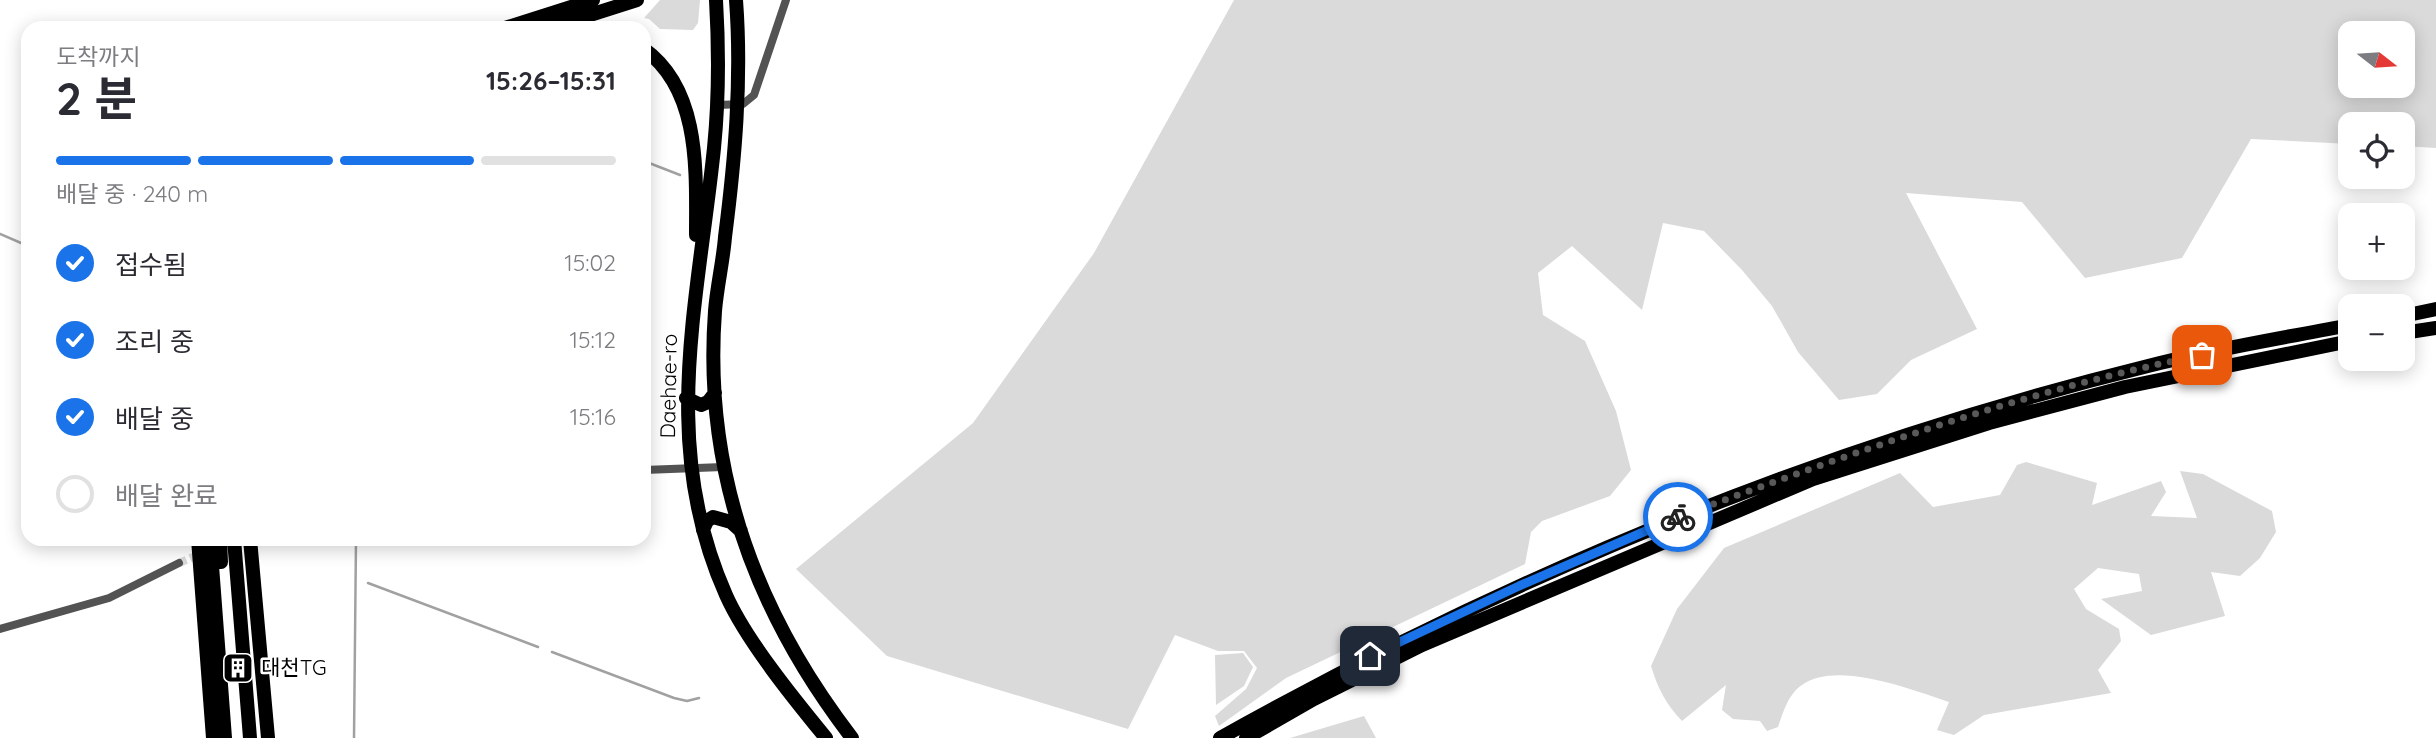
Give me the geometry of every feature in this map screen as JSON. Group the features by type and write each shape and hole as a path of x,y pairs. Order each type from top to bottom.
{"highway":[{"path":"563,9 580,0"},
{"path":"526,21 593,0"},
{"path":"572,21 637,0"},
{"name":"Daehae-ro","path":"716,0 718,105 694,299 686,398 690,470 703,530 734,612 826,738"},
{"name":"Daehae-ro","path":"736,0 738,105 732,182 715,308 715,393 723,467 742,532 765,597 782,634 805,673 852,738"},
{"path":"651,55 664,67 680,92 691,136 696,195 694,299"},
{"path":"2415,313 2436,309"},
{"path":"1220,738 1346,668 1519,586 1676,517 1889,440 2016,402 2149,365 2338,328"},
{"path":"2415,331 2436,328"},
{"path":"1246,738 1422,645 1813,479 1989,423 2125,387 2338,343"},
{"path":"686,398 701,405 708,402 715,393"},
{"path":"703,530 707,521 721,518 742,532"},
{"path":"199,546 213,738"},
{"path":"211,546 225,738"},
{"path":"220,546 234,738"},
{"path":"235,546 250,738"},
{"path":"251,546 262,642 268,738"}],"street":[{"path":"718,105 743,104 754,95 786,0"},
{"path":"651,470 723,467"},
{"path":"0,629 109,598 179,563"}],"shaded area":[{"path":"660,0 700,0 698,23 693,30 660,29 644,18"},
{"path":"1234,0 2436,0 2436,148 2415,147 2415,112 2338,112 2338,143 2251,139 2182,258 2085,278 2022,202 1906,193 1977,329 1911,360 1877,394 1839,400 1798,352 1772,306 1704,231 1663,223 1642,310 1572,246 1538,273 1543,315 1585,341 1616,411 1631,470 1610,496 1542,521 1531,532 1525,564 1286,678 1219,726 1215,716 1246,689 1257,668 1244,651 1218,651 1175,635 1128,729 887,656 796,569 973,423 1094,253"},
{"path":"2026,462 2097,483 2092,505 2161,481 2166,492 2151,516 2197,518 2180,471 2203,474 2272,511 2276,532 2260,558 2240,576 2211,572 2225,616 2151,635 2101,599 2142,591 2139,574 2098,568 2074,589 2086,609 2119,629 2121,641 2098,670 2111,693 1984,715 1954,735 1937,730 1949,702 1895,685 1854,676 1817,678 1802,685 1790,699 1778,727 1767,731 1760,721 1733,719 1722,710 1726,685 1682,721 1667,702 1651,666 1677,609 1724,548 1900,473 1933,507 2000,495 2017,465"},
{"path":"1243,653 1253,667 1244,686 1216,705 1215,655"},
{"path":"1364,716 1376,738 1290,738"}],"waterway":[{"path":"651,164 680,175"},
{"path":"0,234 21,243"},
{"path":"354,738 356,546"},
{"path":"368,583 538,647"},
{"path":"552,652 674,698 687,701 699,698"}],"tunnel":[{"path":"179,563 200,554"}],"way so far":[{"path":"1678,517 1889,440 2149,365 2202,355"}],"place":[{"name":"대천TG","path":"238,668"}],"route":[{"path":"1370,656 1519,586 1678,517"}]}
